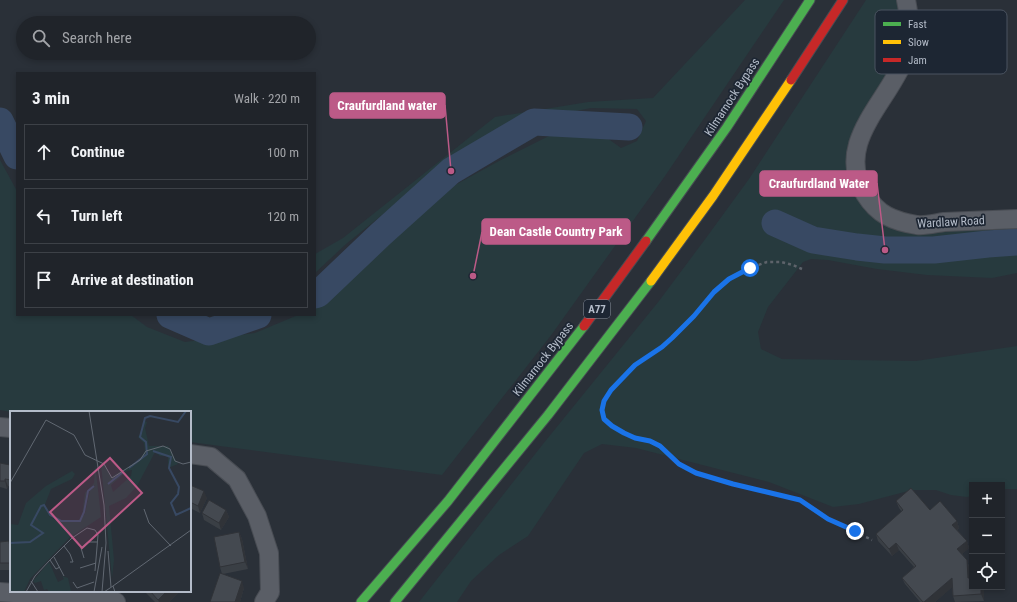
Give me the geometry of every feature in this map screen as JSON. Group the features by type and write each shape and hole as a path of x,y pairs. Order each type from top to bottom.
{"highway":[{"name":"Kilmarnock Bypass","path":"361,602 448,501 603,301 727,126 810,0"},
{"name":"A77","path":"395,602 632,307 694,223 759,130 842,0"}],"street":[{"name":"Wardlaw Road","path":"906,0 907,10"},
{"name":"Wardlaw Road","path":"897,74 870,118 857,143 855,165 863,191 871,204 881,213 893,219 920,225 961,221 1017,220"},
{"path":"0,427 10,428"},
{"path":"191,454 211,457 237,479 257,516 269,553 270,592 264,602"},
{"path":"0,592 79,598 103,596 116,602"}],"path":[{"path":"802,269 781,262 767,262 750,268 729,279 714,292 694,316 672,338 662,347 635,365 611,390 603,405 602,410 604,419 624,433 635,438 650,441 660,446 679,464 690,470 733,484 800,500 828,519 872,540"}],"green space":[{"path":"745,0 784,0 665,176 552,334 442,475 191,442 191,411 10,412 0,410 0,160 16,189 16,316 132,316 147,327 185,342 255,333 296,316 316,316 316,308 323,304 437,195 499,161 559,131 607,138 621,148 637,141 646,121 637,109 591,108 510,124 449,161 346,244 316,272 316,253 343,238 495,117 588,102 653,98"},
{"path":"866,0 906,0 907,10 875,10 875,74 892,74 855,165 893,219 1017,219 1017,273 992,278 927,275 877,269 828,260 811,259 803,262 768,307 758,332 761,349 782,359 916,361 1017,346 1017,489 1005,489 1005,482 969,482 969,497 967,497 951,495 936,490 912,490 859,504 833,507 769,482 636,448 602,444 584,453 528,536 499,555 471,581 457,602 419,602 543,444 659,301 749,179"}],"building":[{"path":"0,463 10,465 10,480 5,479 5,481 0,481"},
{"path":"191,485 204,491 198,506 191,502"},
{"path":"911,488 930,510 940,501 957,521 952,525 967,541 957,549 967,560 969,590 981,590 981,594 953,596 952,578 923,602 902,578 916,566 896,543 889,549 876,534 903,510 896,501"},
{"path":"209,500 226,510 219,523 202,513"},
{"path":"239,532 245,562 220,567 214,537"},
{"path":"9,541 10,563 0,563 0,542"},
{"path":"220,573 242,581 235,602 210,602"},
{"path":"151,592 166,592 158,600"}],"waterway":[{"path":"0,121 16,154"},
{"path":"316,295 451,171 534,122 629,127"},
{"path":"775,223 813,240 885,250 934,250 1017,242"},
{"path":"172,316 209,332 255,316"}],"traffic: fast":[{"path":"646,241 727,127 810,0"},
{"path":"395,602 548,415 651,281"},
{"path":"361,602 448,501 584,326"}],"traffic: slow":[{"path":"651,281 713,196 791,80"}],"traffic: jam":[{"path":"791,80 843,0"},
{"path":"584,326 646,241"}],"place":[{"name":"Craufurdland water","path":"451,171"},
{"name":"Craufurdland Water","path":"885,250"},
{"name":"Dean Castle Country Park","path":"473,276"}],"route":[{"path":"750,268 729,279 714,292 694,316 672,338 662,347 635,365 611,390 604,401 602,410 604,419 624,433 635,438 650,441 660,446 684,468 733,484 800,500 828,519 855,531"}]}
